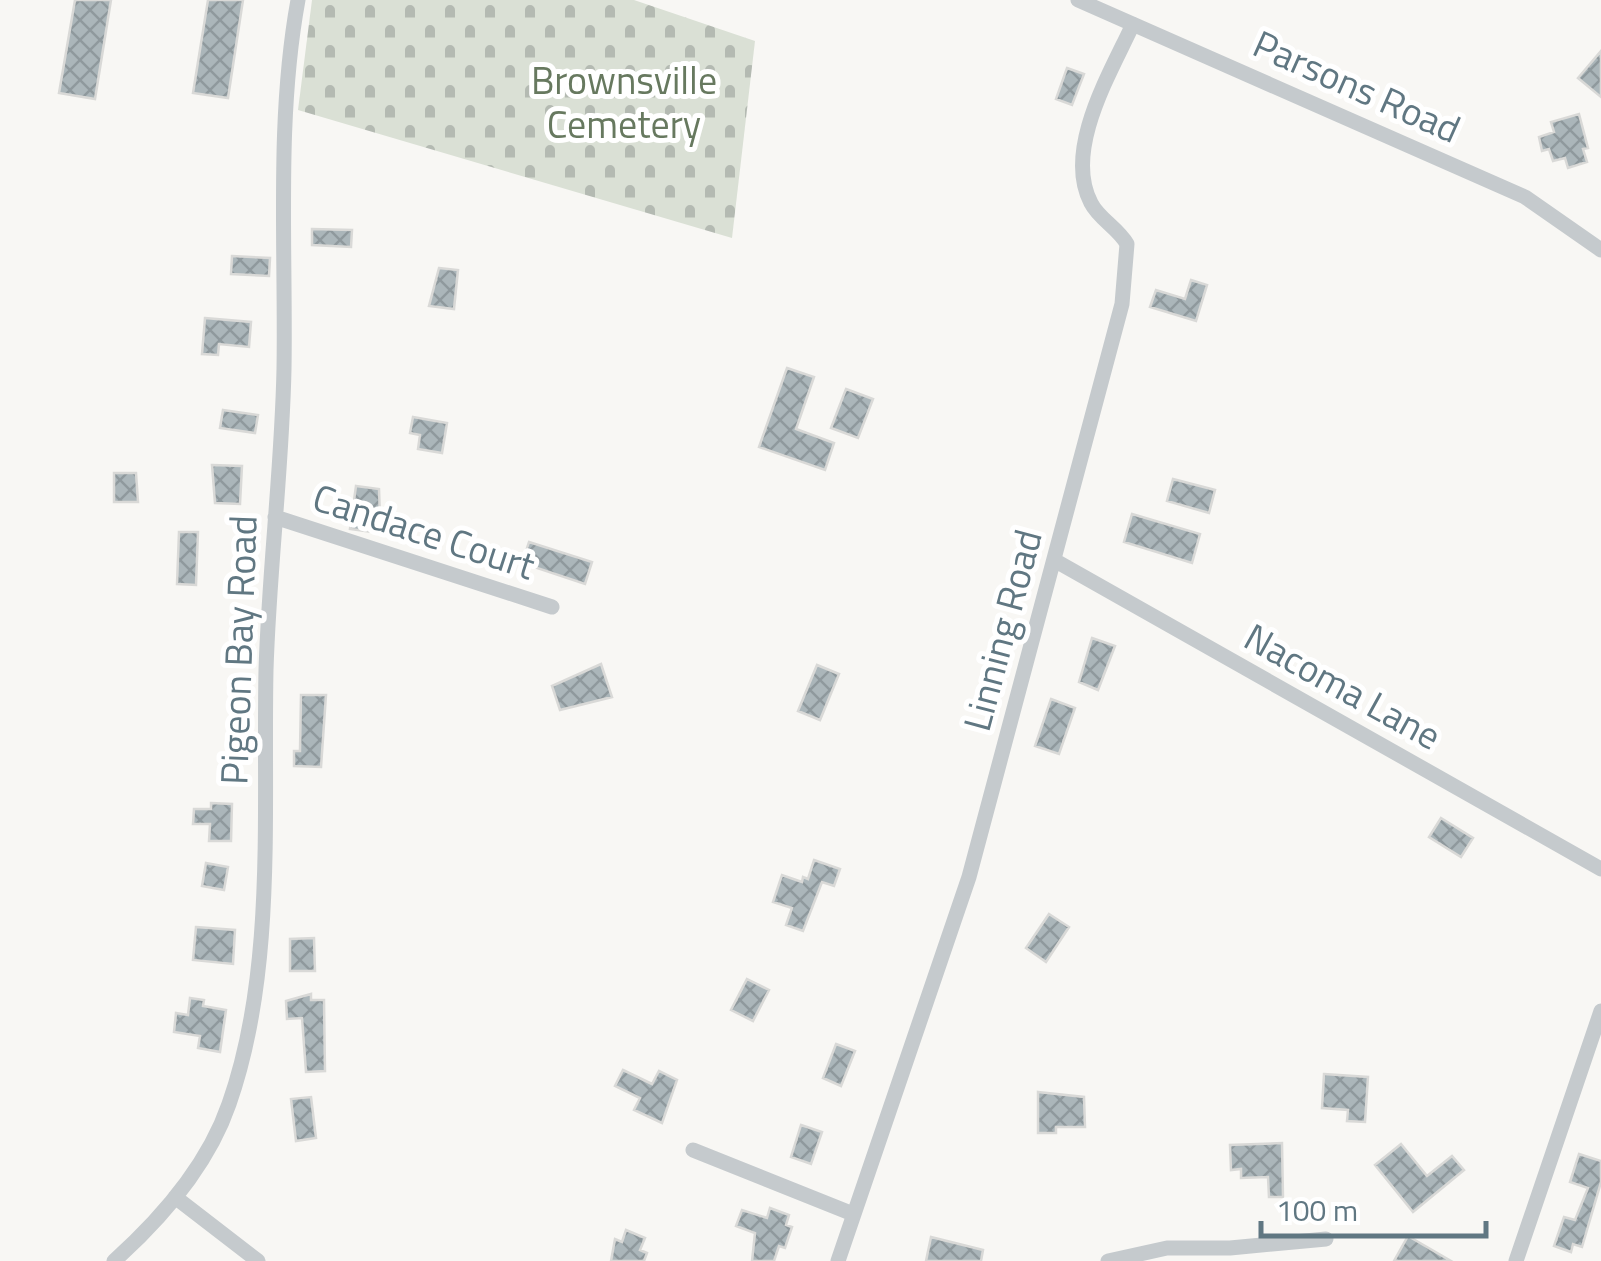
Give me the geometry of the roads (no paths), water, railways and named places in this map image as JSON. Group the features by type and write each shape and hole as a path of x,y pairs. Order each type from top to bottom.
{"street":[{"name":"Pigeon Bay Road","path":"114,1261 175,1197 223,1119 250,1025 262,910 275,517 284,374 284,184 298,0"},
{"name":"Parsons Road","path":"1078,0 1525,197 1601,250"},
{"name":"Linning Road","path":"838,1261 951,938 1122,304 1129,257 1122,236 1092,206 1084,179 1084,143 1133,24"},
{"name":"Candace Court","path":"275,517 552,608"},
{"name":"Nacoma Lane","path":"1054,560 1601,870"},
{"path":"1516,1261 1601,1011"},
{"path":"692,1150 852,1214"},
{"path":"175,1197 258,1261"},
{"path":"1108,1261 1167,1248 1230,1248 1326,1239"}],"park label":[{"name":"Brownsville Cemetery","path":"624,102"}]}
